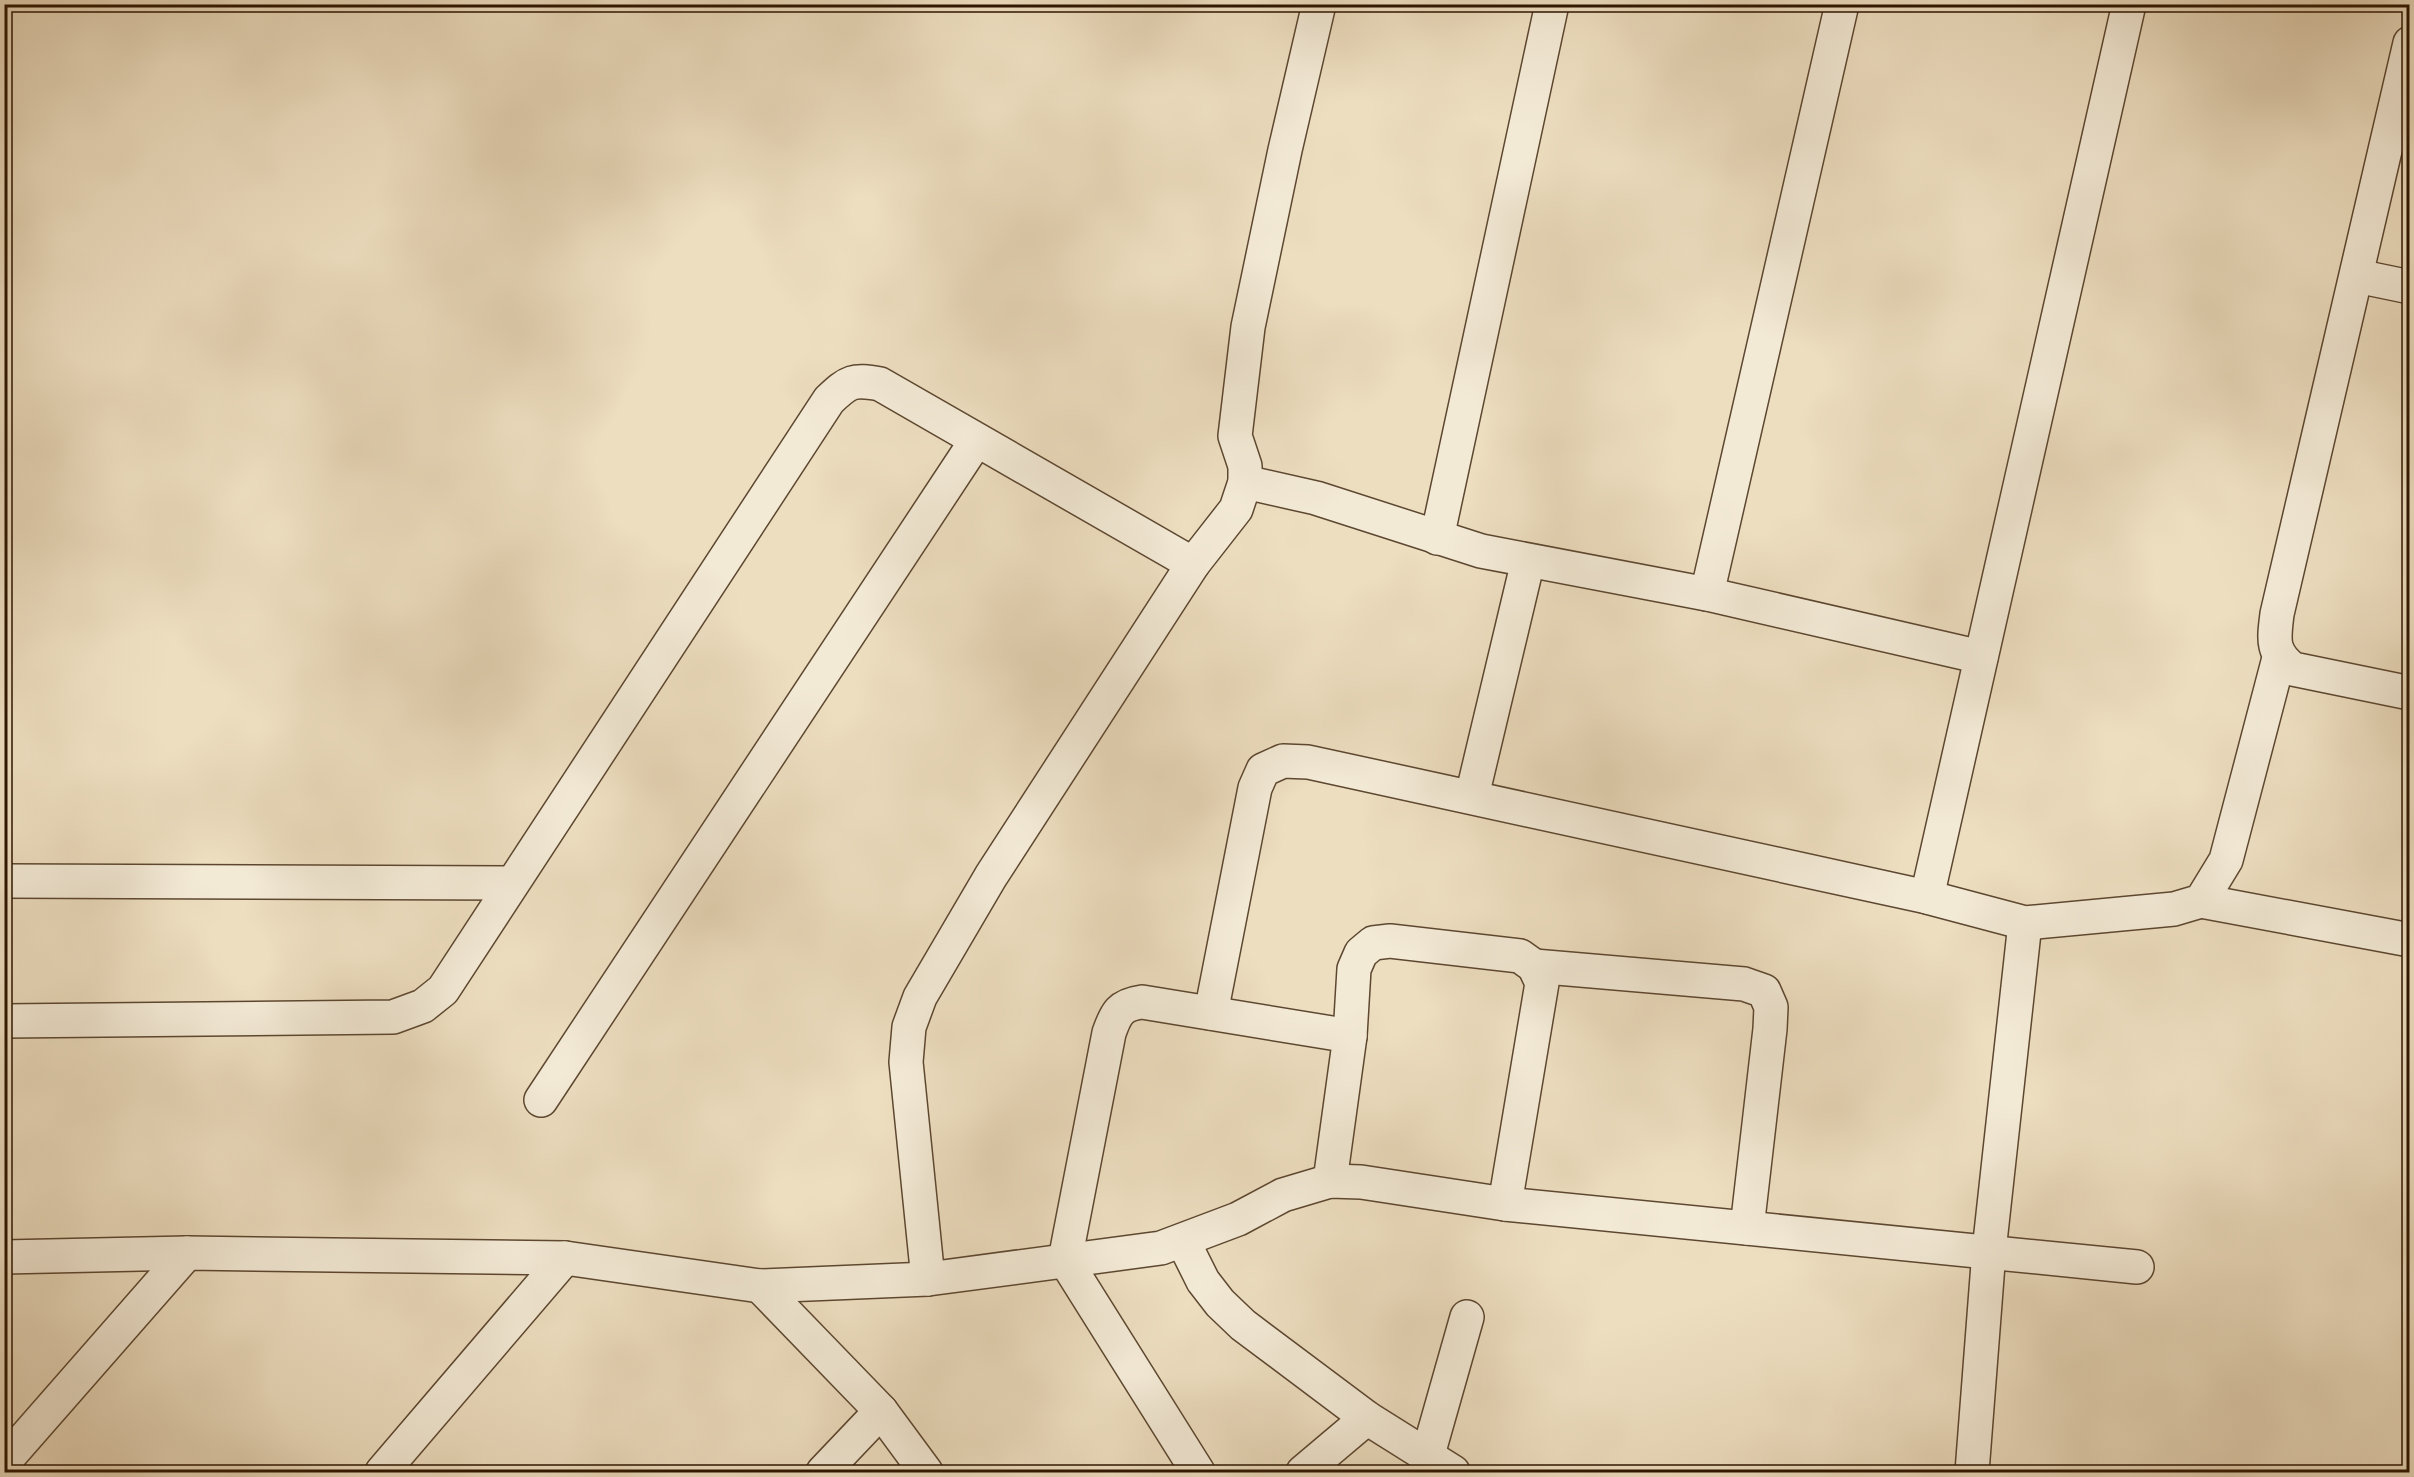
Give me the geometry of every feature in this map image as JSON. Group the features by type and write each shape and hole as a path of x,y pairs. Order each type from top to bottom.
{"street":[{"path":"928,1279 906,1062 909,1027 920,997 991,876 1193,564 1236,509 1245,482 1245,466 1235,436 1248,327 1285,150 1319,4"},
{"path":"1437,538 1552,4"},
{"path":"1707,594 1842,4"},
{"path":"1927,897 2129,4"},
{"path":"2201,901 2226,860 2279,658 2274,639 2277,614 2409,43"},
{"path":"2356,276 2409,287"},
{"path":"4,1021 393,1017 423,1006 443,990 829,400 842,387 857,380 880,384 1193,564"},
{"path":"541,1100 976,441"},
{"path":"1245,482 1316,498 1437,538 1528,561 1707,594 1980,657"},
{"path":"1472,795 1528,561"},
{"path":"2279,658 2293,669 2409,693"},
{"path":"1211,1013 1255,788 1263,770 1283,761 1308,762 1472,795 1927,897 2025,923 2174,909 2201,901 2409,940"},
{"path":"4,881 512,883"},
{"path":"1972,1473 1989,1251 2025,923"},
{"path":"1330,1181 1350,1036 1354,969 1361,953 1373,943 1390,941 1520,956 1534,966 1542,983 1505,1204"},
{"path":"1534,966 1744,984 1764,991 1771,1007 1770,1029 1747,1228"},
{"path":"1198,1473 1065,1260 1101,1060 1115,1016 1127,1004 1142,1002 1350,1036"},
{"path":"4,1257 187,1253 565,1258 760,1286 928,1279 1161,1248 1239,1219 1283,1195 1330,1181 1361,1182 1505,1204 2137,1267"},
{"path":"1183,1241 1203,1281 1220,1303 1244,1325 1367,1419 1440,1465 1467,1317"},
{"path":"4,1462 187,1253"},
{"path":"382,1473 565,1258"},
{"path":"760,1286 881,1411 926,1473"},
{"path":"823,1473 881,1411"},
{"path":"1303,1473 1367,1419"}]}
